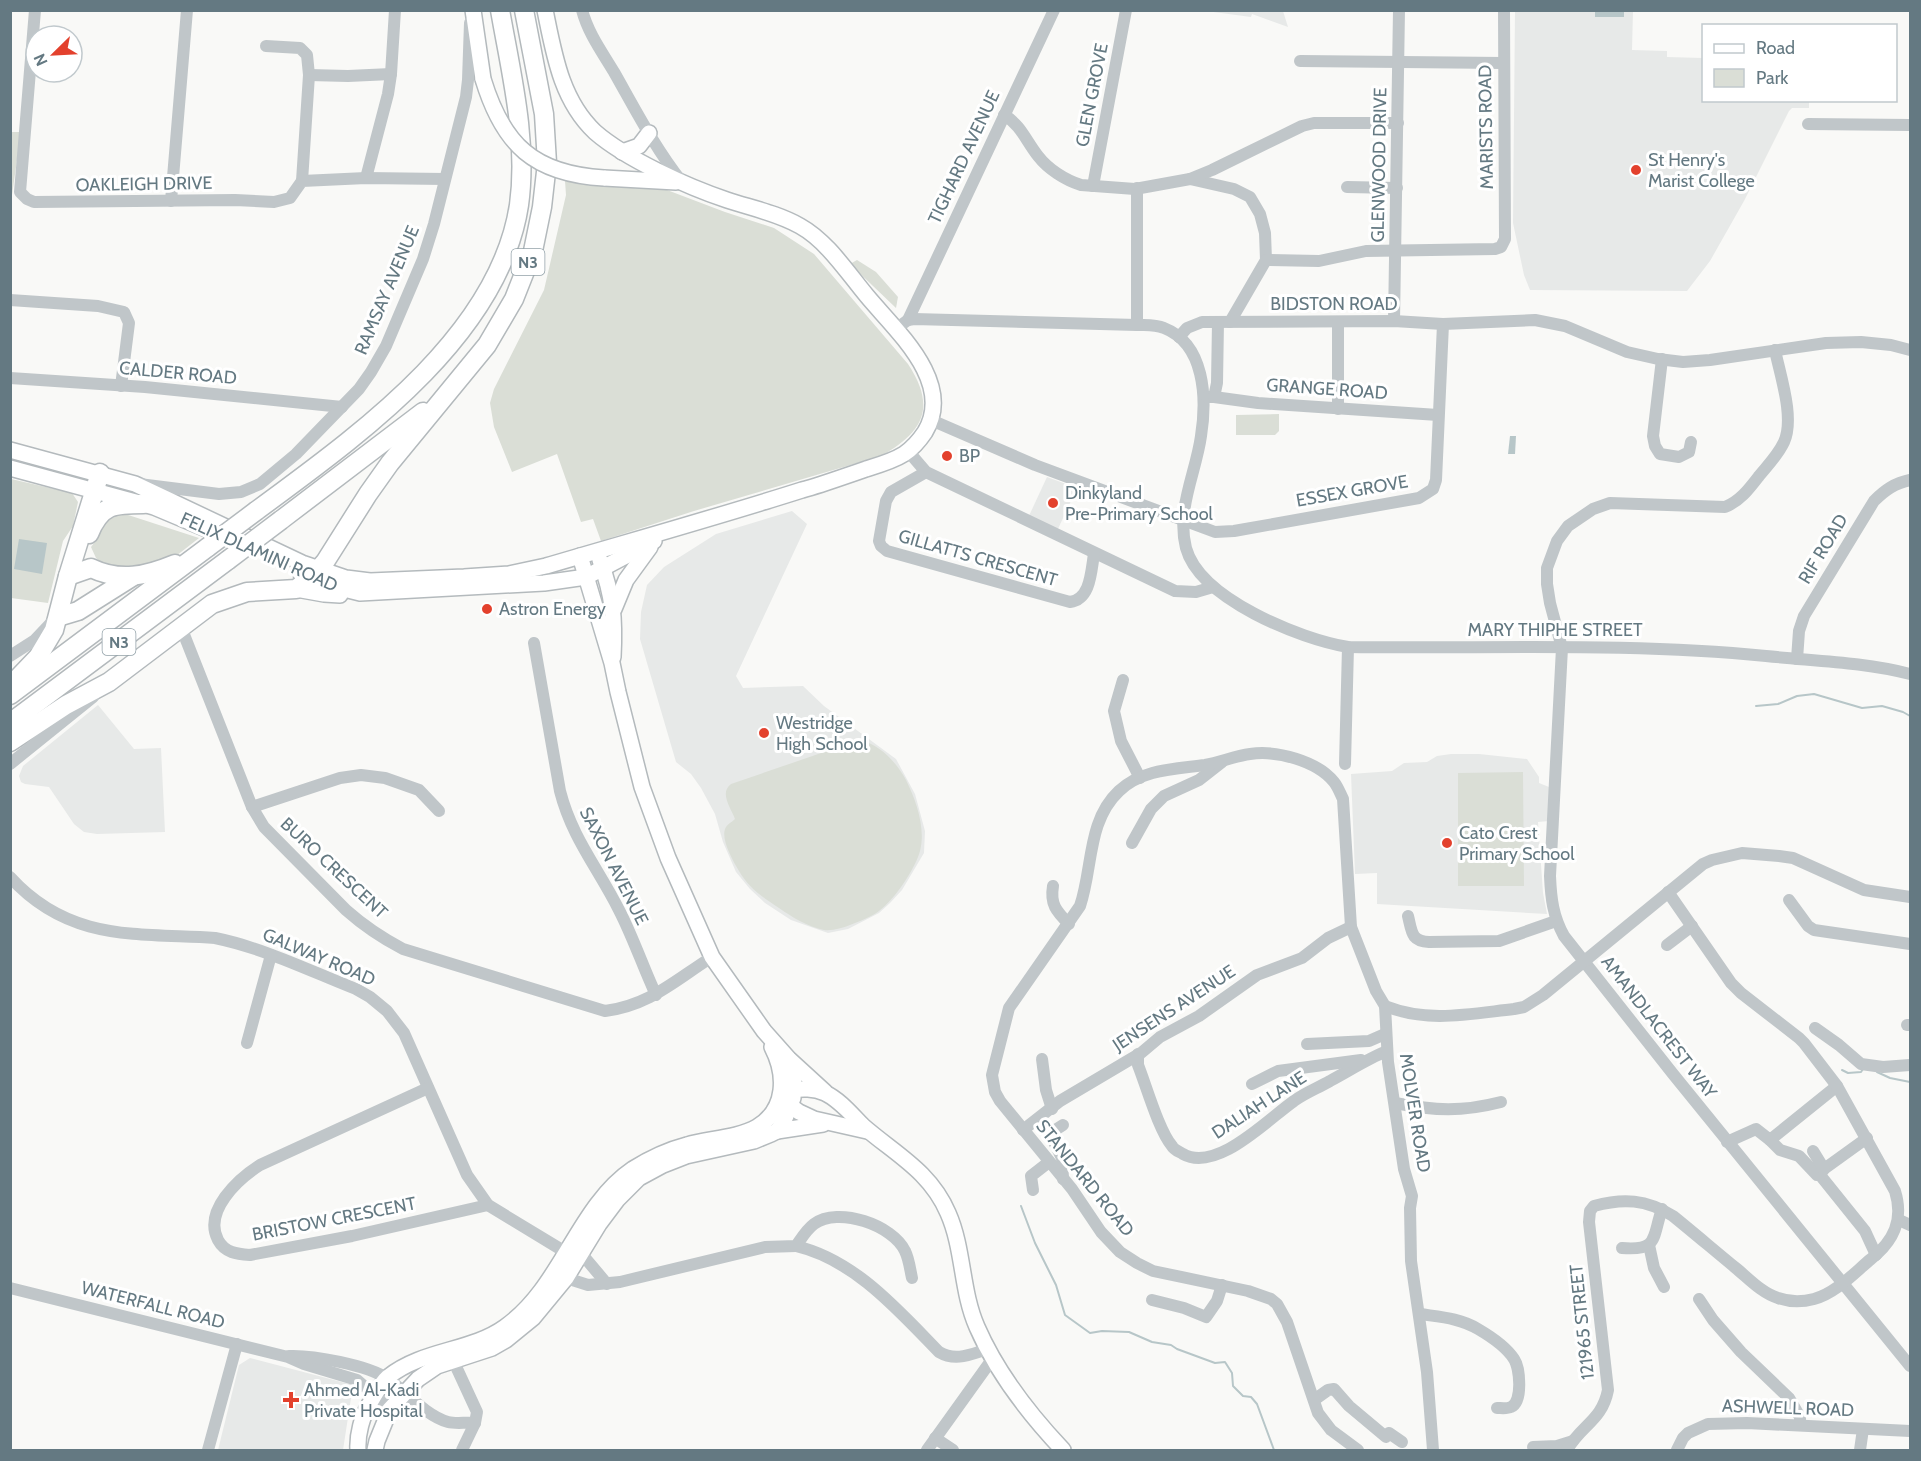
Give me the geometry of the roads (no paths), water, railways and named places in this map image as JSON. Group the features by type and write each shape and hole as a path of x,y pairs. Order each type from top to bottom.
{"highway":[{"path":"491,10 500,48 514,88"},
{"name":"N3","path":"10,695 355,437 413,385 458,334 487,292 510,245 519,204 521,164 514,88 500,10"},
{"name":"N3","path":"10,723 399,432 450,390 487,345 513,299 533,251 542,207 547,163 544,114 524,10"},
{"path":"10,742 66,705 109,682 212,604 232,596 309,579 390,463 450,390"},
{"path":"10,686 46,645 54,630 68,576 105,474"},
{"path":"99,493 95,518 84,549 86,561 91,568 101,573 132,577"},
{"path":"95,518 117,505 144,504"},
{"path":"58,616 78,611 132,577 157,571 203,550"},
{"path":"68,576 91,568"}],"main road":[{"path":"470,10 483,79 495,114 511,138 535,161 567,174 682,182"},
{"path":"545,10 559,75 569,98 582,118 595,131 622,152 682,182 725,200 775,215 799,225 813,235 902,324 929,380 934,401 931,420 922,437 908,451 891,461 675,529"},
{"path":"622,152 639,146 649,133"},
{"name":"FELIX DLAMINI ROAD","path":"10,450 135,484 302,563 309,579"},
{"name":"FELIX DLAMINI ROAD","path":"10,468 144,504 212,530 309,579 360,593 505,586 586,577 675,529"},
{"name":"FELIX DLAMINI ROAD","path":"309,579 346,578 370,581 509,574 546,566 675,529"},
{"path":"614,610 626,580 655,540"},
{"path":"596,550 614,610 612,663"},
{"path":"580,556 612,663 642,786 668,858 712,957 764,1031 788,1058 872,1134 916,1167 941,1199 954,1232 970,1310 991,1354 1016,1393 1062,1450"},
{"path":"764,1031 778,1060 787,1096 806,1116 872,1134"},
{"path":"777,1131 784,1121 787,1096 794,1074 788,1058"},
{"path":"375,1450 390,1409 427,1372 453,1360 492,1348 506,1340 533,1318 566,1278 574,1253 594,1211 608,1193 632,1170 687,1145 756,1128 787,1096 809,1089 828,1094"},
{"path":"358,1450 366,1408 387,1378 412,1362 478,1341 505,1327 527,1309 617,1200 639,1178 686,1156 754,1141 777,1131 831,1123"}],"street":[{"name":"OAKLEIGH DRIVE","path":"35,10 20,192 27,199 40,203 235,200 274,202 290,198 302,181"},
{"path":"171,201 187,10"},
{"path":"366,178 388,94 395,10"},
{"name":"RAMSAY AVENUE","path":"135,484 219,494 241,492 260,484 276,473 342,406 371,372 386,346 423,259 445,179 468,80 470,10"},
{"path":"582,10 589,30 649,133 682,182"},
{"name":"TIGHARD AVENUE","path":"902,324 1054,10"},
{"name":"GLEN GROVE","path":"1093,186 1126,10"},
{"name":"GLENWOOD DRIVE","path":"1394,321 1399,10"},
{"name":"MARISTS ROAD","path":"1396,250 1495,249 1504,243 1504,10"},
{"path":"266,46 300,48 304,51 309,63 302,181 366,178 445,179"},
{"path":"1300,61 1503,63"},
{"path":"309,75 391,75"},
{"path":"1004,115 1017,124 1037,155 1050,168 1073,182 1093,186 1137,188 1190,179 1302,126 1319,122 1398,123"},
{"path":"1808,124 1911,125"},
{"path":"908,451 926,472 1175,591 1196,592 1212,587 1201,575 1186,548 1184,505 1202,434 1208,397 1217,383 1224,322 1266,260 1267,248 1260,214 1250,197 1234,189 1190,179"},
{"path":"1347,187 1397,188"},
{"path":"1137,188 1137,325"},
{"path":"1266,260 1320,261 1366,251 1396,250"},
{"path":"10,300 98,306 124,312 129,323 121,386"},
{"name":"BIDSTON ROAD","path":"1179,337 1187,328 1196,324 1224,322 1394,321 1443,324 1535,320 1565,326 1628,352 1683,362 1826,343 1861,342 1911,350"},
{"path":"1338,321 1338,409"},
{"path":"902,324 1137,325 1165,328 1190,348 1196,359 1208,397"},
{"name":"ESSEX GROVE","path":"931,420 1035,465 1215,532 1234,531 1419,498 1428,494 1435,484 1443,324"},
{"name":"AMANDLACREST WAY","path":"1775,350 1789,428 1785,442 1743,496 1725,507 1610,503 1580,517 1568,526 1557,541 1549,561 1546,584 1562,648 1550,876 1551,903 1556,921 1584,961 1727,1142 1911,1366"},
{"path":"1662,359 1653,436 1655,446 1660,454 1679,457 1689,452 1691,442"},
{"name":"CALDER ROAD","path":"10,378 342,406"},
{"name":"GRANGE ROAD","path":"1208,397 1338,409 1438,415"},
{"name":"GILLATTS CRESCENT","path":"926,472 896,488 888,496 879,541 887,551 1070,602 1079,599 1086,591 1094,554"},
{"name":"RIF ROAD","path":"1797,659 1799,631 1804,616 1874,501 1889,487 1911,480"},
{"name":"MARY THIPHE STREET","path":"1212,587 1244,607 1300,635 1327,644 1347,647 1679,649 1797,659 1911,674"},
{"path":"10,656 35,640 58,616"},
{"name":"BURO CRESCENT","path":"181,627 252,807 264,827 346,910 372,931 403,949 604,1011 626,1008 656,995 712,957"},
{"name":"SAXON AVENUE","path":"534,643 560,791 566,813 572,830 620,912 656,995"},
{"path":"1345,764 1347,647"},
{"path":"1123,680 1114,711 1121,741 1140,778"},
{"path":"10,764 89,701 109,682"},
{"name":"MOLVER ROAD","path":"1223,762 1251,754 1271,754 1290,758 1323,771 1337,787 1342,799 1351,927 1373,984 1385,1006 1387,1051 1404,1169 1412,1197 1409,1234 1427,1372 1433,1450"},
{"path":"1053,886 1053,904 1069,924 1085,892 1098,821 1119,790 1153,773 1223,762"},
{"path":"1132,843 1151,809 1164,796 1199,780 1223,762"},
{"path":"252,807 340,778 361,775 385,778 419,790 438,811"},
{"path":"1385,1006 1412,1015 1431,1017 1514,1009 1533,1002 1703,864 1742,853 1793,858 1864,890 1911,897"},
{"name":"GALWAY ROAD","path":"10,877 40,905 68,921 123,933 216,938 231,941 356,989 370,997 387,1011 404,1033 467,1176 489,1205 574,1253 607,1284"},
{"path":"1622,1248 1636,1249 1649,1245 1662,1209 1761,1288 1779,1299 1798,1301 1814,1299 1842,1282 1876,1255 1905,1223 1895,1191 1837,1086 1800,1038 1741,993 1731,982 1668,892"},
{"path":"1789,900 1808,926 1814,930 1911,944"},
{"path":"1408,916 1414,936 1424,941 1499,941 1556,921"},
{"name":"STANDARD ROAD","path":"1069,924 1011,1002 992,1084 1000,1101 1063,1179 1110,1243 1137,1263 1159,1272 1263,1295 1278,1304 1287,1322 1318,1413 1326,1425 1358,1450"},
{"path":"1667,945 1692,926"},
{"name":"JENSENS AVENUE","path":"1023,1130 1060,1101 1138,1054 1160,1037 1199,1016 1257,975 1302,958 1328,938 1351,927"},
{"path":"247,1043 271,955"},
{"path":"1815,1028 1861,1064 1883,1067 1911,1065"},
{"path":"1307,1044 1369,1041 1385,1034"},
{"name":"DALIAH LANE","path":"1138,1054 1138,1065 1172,1148 1191,1158 1201,1158 1223,1152 1242,1141 1296,1100 1368,1058 1387,1051"},
{"path":"1252,1084 1273,1072 1368,1058"},
{"path":"1042,1059 1046,1090 1052,1109"},
{"path":"1770,1140 1837,1086"},
{"name":"BRISTOW CRESCENT","path":"428,1088 260,1165 248,1173 219,1208 215,1218 216,1237 227,1250 235,1254 250,1255 352,1236 489,1205"},
{"path":"1395,1103 1460,1110 1501,1102"},
{"path":"1063,1125 1052,1132 1051,1136 1062,1158 1063,1179"},
{"path":"1727,1142 1756,1129 1780,1150 1799,1156 1816,1174 1822,1172 1867,1138"},
{"path":"1813,1151 1822,1172 1865,1231 1876,1255"},
{"path":"1033,1190 1031,1176 1049,1162"},
{"name":"121965 STREET","path":"1570,1446 1602,1410 1608,1390 1589,1222 1590,1211 1594,1206 1626,1201 1645,1202 1662,1209"},
{"path":"796,1246 815,1223 840,1216 851,1217 871,1224 897,1239 905,1251 912,1278"},
{"path":"1649,1245 1654,1268 1664,1287"},
{"path":"566,1278 588,1285 607,1284 628,1281 765,1247 796,1246 822,1254 857,1275 946,1357 955,1359 991,1354"},
{"path":"1152,1300 1184,1308 1206,1317 1217,1301 1222,1285"},
{"name":"WATERFALL ROAD","path":"10,1288 288,1357 357,1380 390,1409"},
{"path":"1699,1299 1713,1320 1741,1352 1789,1398 1800,1417 1800,1425"},
{"path":"1420,1314 1468,1323 1512,1356 1519,1371 1519,1395 1514,1406 1497,1408"},
{"path":"208,1450 237,1344"},
{"path":"927,1450 991,1354"},
{"name":"WATERFALL ROAD","path":"288,1357 318,1358 363,1369 387,1378 404,1393 445,1421 475,1423"},
{"path":"453,1360 476,1407 475,1423 462,1450"},
{"path":"1314,1400 1329,1389 1334,1389 1349,1406 1386,1437 1389,1433 1402,1442"},
{"name":"ASHWELL ROAD","path":"1677,1450 1688,1433 1708,1424 1747,1423 1911,1431"},
{"path":"1860,1450 1863,1429"},
{"path":"936,1438 952,1450"},
{"path":"1533,1447 1570,1446"}],"waterway":[{"path":"1756,706 1778,704 1797,696 1814,694 1862,708 1882,706 1910,716"},
{"path":"1842,1070 1848,1073 1861,1072 1863,1069"},
{"path":"1877,1072 1890,1078 1910,1082"},
{"path":"1021,1206 1035,1243 1056,1285 1065,1315 1090,1333 1129,1332 1152,1342 1171,1345 1215,1363 1225,1362 1232,1373 1233,1386 1243,1396 1251,1397 1257,1404 1274,1450"}],"place":[{"name":"St Henry's Marist College","path":"1636,170"},
{"name":"BP","path":"947,456"},
{"name":"Dinkyland Pre-Primary School","path":"1053,503"},
{"name":"Astron Energy","path":"487,609"},
{"name":"Westridge High School","path":"764,733"},
{"name":"Cato Crest Primary School","path":"1447,843"},
{"name":"Ahmed Al-Kadi Private Hospital","path":"291,1400"}]}
